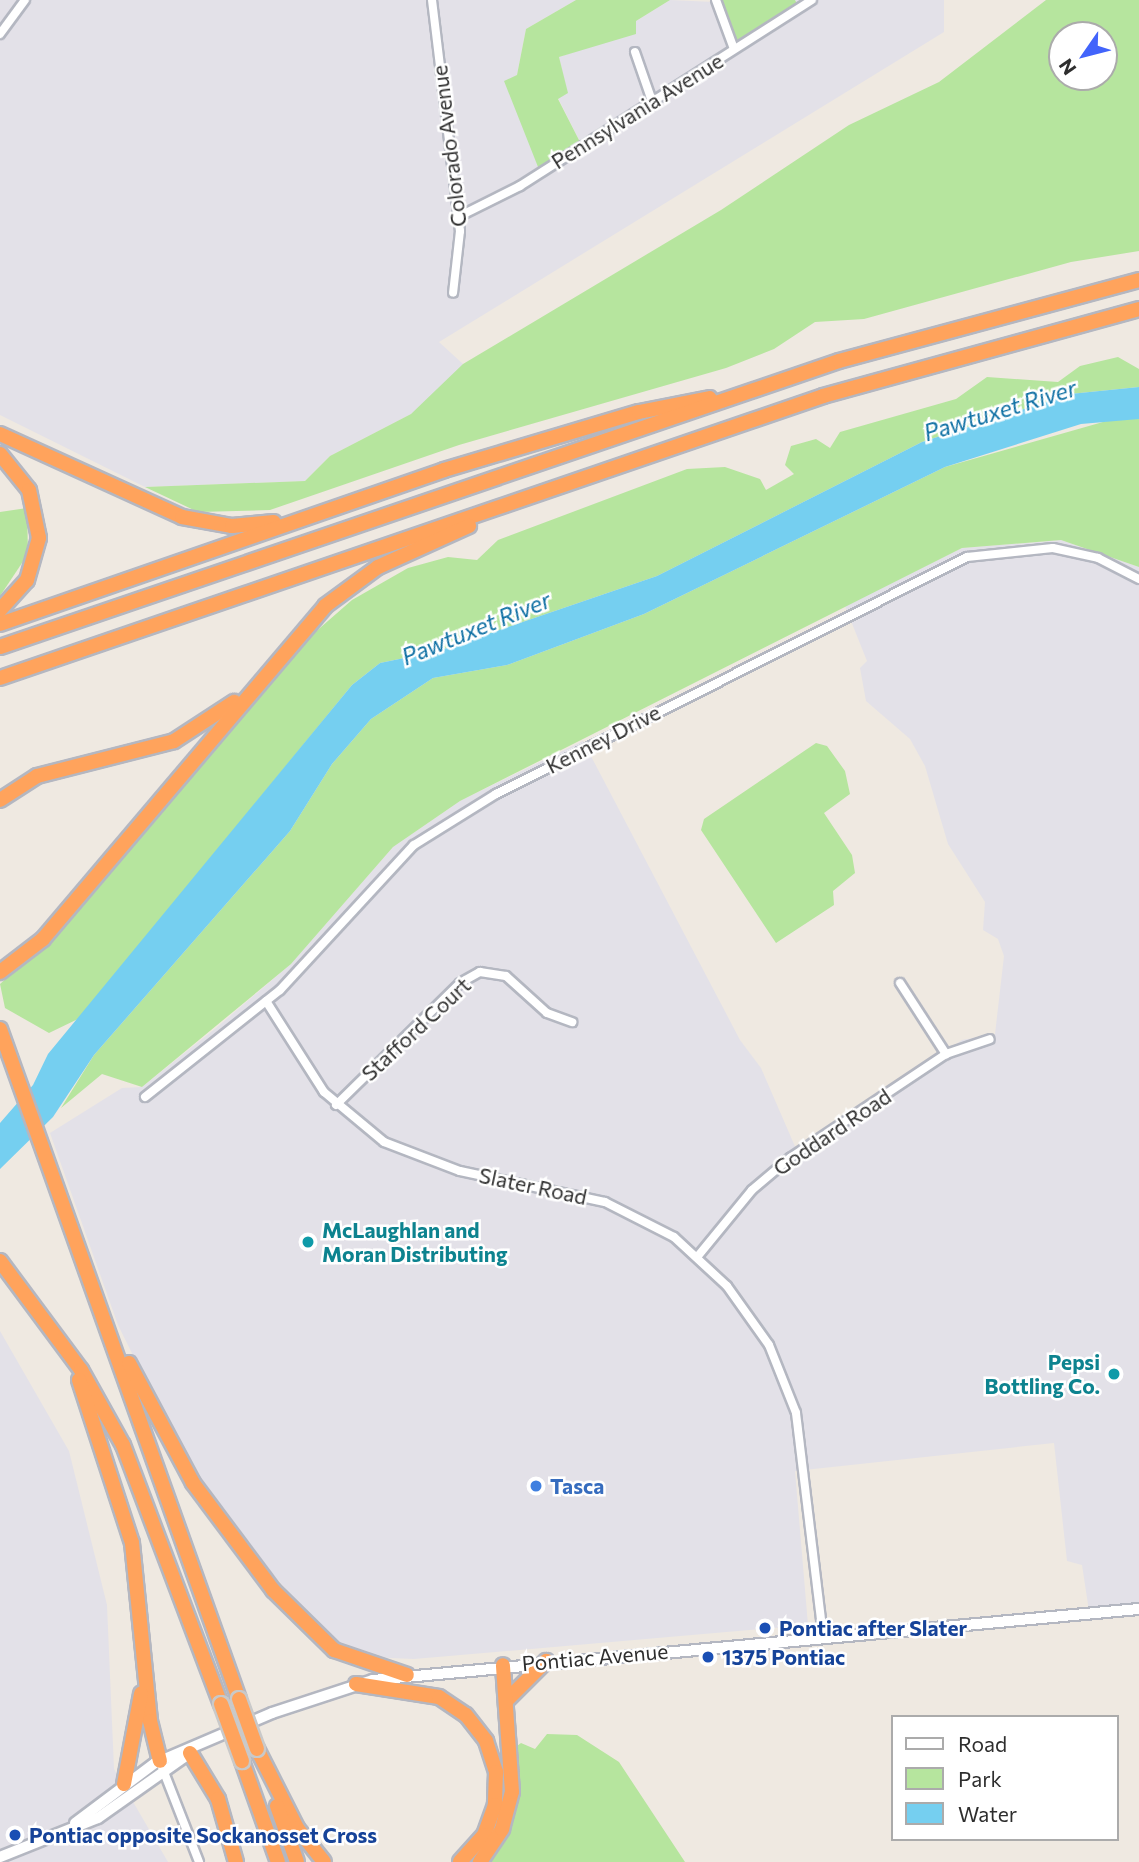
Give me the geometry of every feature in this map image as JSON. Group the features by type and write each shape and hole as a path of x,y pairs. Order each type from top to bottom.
{"highway":[{"path":"0,647 743,394 940,331 1139,280"},
{"path":"0,678 867,382 1139,309"},
{"path":"0,624 336,506 631,414 743,394"},
{"path":"0,434 197,521 255,525 336,506"},
{"path":"0,454 29,490 39,538 27,580 0,610"},
{"path":"0,800 37,776 144,752 193,732 233,704 330,601 370,572 548,490"},
{"path":"0,972 43,939 288,647"},
{"path":"0,1029 297,1862"},
{"path":"76,1240 148,1406 232,1540 325,1643 363,1664 407,1675"},
{"path":"0,1261 60,1341 138,1476 278,1862"},
{"path":"60,1341 120,1493 145,1647 150,1721 160,1761"},
{"path":"124,1784 145,1647"},
{"path":"506,1701 546,1661"},
{"path":"480,1862 502,1829 511,1801 503,1665"},
{"path":"356,1684 439,1697 466,1715 486,1741 496,1772 495,1805 484,1835 460,1862"},
{"path":"257,1749 298,1828 324,1862"},
{"path":"190,1753 218,1799 236,1862"}],"main road":[{"name":"Pontiac Avenue","path":"75,1823 124,1784 160,1761 190,1753 259,1718 356,1684 407,1675 503,1665 1139,1609"},
{"name":"Pontiac Avenue","path":"0,1857 75,1823 98,1818 165,1776 190,1753"}],"street":[{"path":"0,34 25,0"},
{"name":"Colorado Avenue","path":"432,0 458,216 453,293"},
{"path":"716,0 734,50"},
{"name":"Pennsylvania Avenue","path":"458,216 509,193 811,0"},
{"path":"635,52 652,101"},
{"name":"Kenney Drive","path":"145,1097 266,1001 374,882 445,824 897,590 967,557 1029,547 1098,558 1139,579"},
{"name":"Stafford Court","path":"336,1105 460,983 480,972 506,976 547,1013 572,1022"},
{"path":"900,983 946,1054"},
{"name":"Slater Road","path":"266,1001 336,1105 398,1151 606,1202 698,1256 757,1324 796,1413 822,1636"},
{"name":"Goddard Road","path":"698,1256 763,1179 946,1054 989,1039"},
{"path":"160,1761 199,1862"}],"shaded area":[{"path":"0,0 576,0 526,29 517,75 581,144 558,98 567,93 559,57 632,32 636,21 670,0 799,6 795,0 944,0 944,32 439,342 463,364 444,389 411,414 330,456 305,481 145,487 0,415"},
{"path":"1061,540 1139,567 1139,1608 1089,1611 1082,1565 1067,1561 1054,1443 795,1471 808,1625 414,1659 368,1657 336,1643 237,1536 182,1454 118,1325 50,1133 122,1088 142,1087 216,1028 291,964 393,847 460,801 583,741 740,1040 761,1068 797,1151 962,1040 995,1034 1004,956 998,939 983,930 985,902 948,844 925,766 910,739 866,701 860,668 867,661 845,606 962,548"},
{"path":"0,1331 69,1451 107,1605 114,1769 168,1862 0,1862"}],"green space":[{"path":"576,0 670,0 636,21 636,34 559,57 568,93 558,99 581,144 540,172 504,81 517,75 526,29"},
{"path":"715,0 795,0 799,7 735,48"},
{"path":"1046,0 1139,0 1139,251 1071,262 864,319 815,322 774,349 726,368 459,445 270,510 198,512 145,487 305,481 330,456 411,414 463,364 721,210 849,125 939,82"},
{"path":"1118,357 1139,369 1139,387 1070,394 922,442 657,576 438,651 380,663 352,685 80,1018 49,1033 5,1008 0,984 55,935 305,641 352,600 408,568 448,557 477,560 498,540 687,469 725,467 760,479 766,490 794,474 785,465 791,446 816,439 830,448 840,432 956,399 987,377 1058,382 1080,366"},
{"path":"1124,416 1139,419 1139,567 1061,540 962,548 460,801 393,847 291,964 142,1087 102,1074 61,1108 94,1055 290,831 332,764 371,719 433,678 507,665 644,614 945,467"},
{"path":"27,508 28,554 0,596 0,512"},
{"path":"816,743 827,746 845,771 850,794 824,813 852,855 855,873 833,891 834,905 776,943 701,830 704,819"},
{"path":"547,1734 577,1735 619,1762 685,1862 481,1862 499,1834 513,1749 521,1743 535,1749"}],"water":[{"path":"1139,387 1139,419 1081,424 945,467 644,614 507,665 433,678 371,719 332,764 290,831 94,1055 53,1117 0,1169 0,1123 33,1085 48,1054 352,685 380,663 438,651 657,576 922,442 1070,394"}],"place":[{"name":"McLaughlan and Moran Distributing","path":"308,1242"},
{"name":"Pepsi Bottling Co.","path":"1114,1374"},
{"name":"Tasca","path":"536,1486"},
{"name":"Pontiac after Slater","path":"765,1628"},
{"name":"1375 Pontiac","path":"708,1657"},
{"name":"Pontiac opposite Sockanosset Cross","path":"15,1835"}],"water label":[{"name":"Pawtuxet River","path":"1000,410"},
{"name":"Pawtuxet River","path":"476,628"}]}
